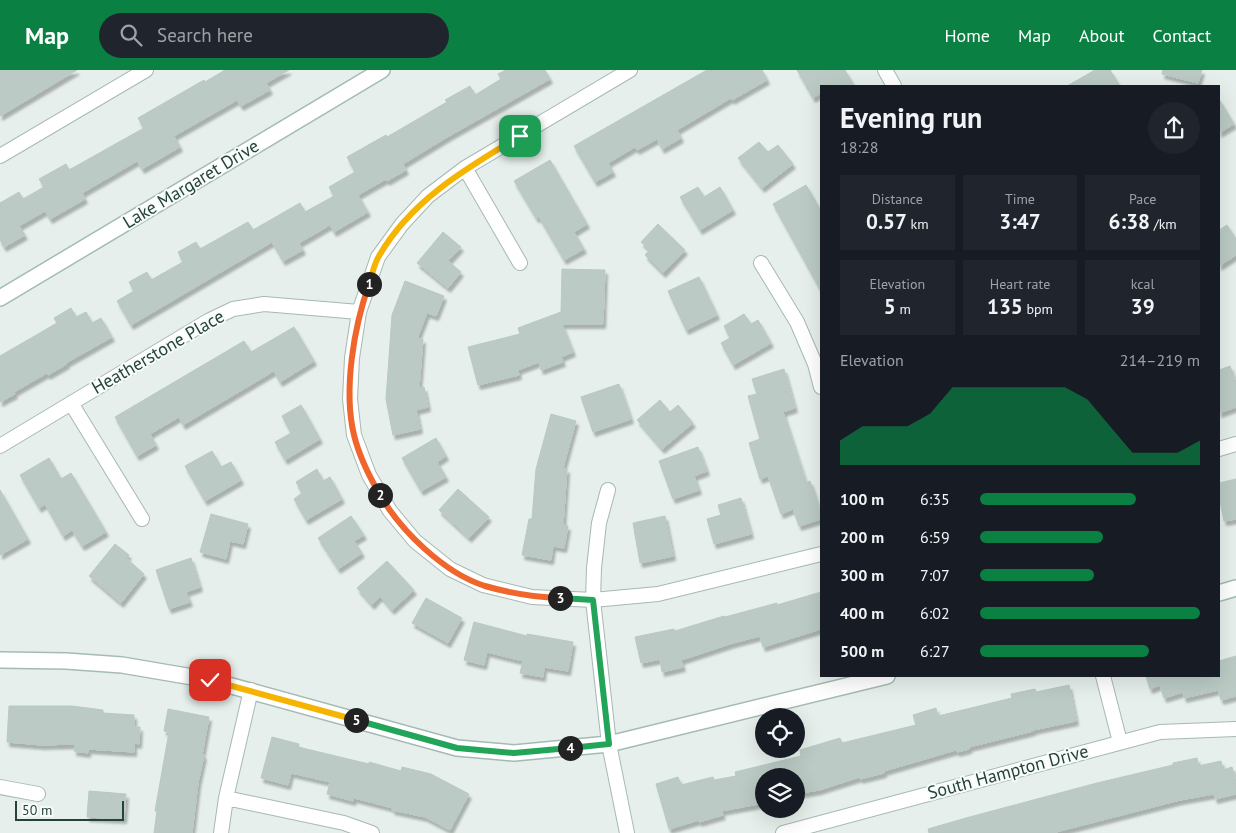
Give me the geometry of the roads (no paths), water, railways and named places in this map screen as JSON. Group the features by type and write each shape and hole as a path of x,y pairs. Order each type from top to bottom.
{"street":[{"path":"0,156 146,70"},
{"name":"Lake Margaret Drive","path":"0,298 382,70"},
{"path":"630,70 465,168 428,196 402,224 378,256 359,312 351,374 350,399 354,435 369,475 390,511 415,541 450,569 483,585 532,597 593,600 658,594 820,554"},
{"path":"885,70 893,85"},
{"path":"465,168 520,263"},
{"path":"761,263 797,322 815,364 820,383"},
{"name":"Heatherstone Place","path":"0,446 208,321 233,309 264,304 359,312"},
{"path":"71,403 142,519"},
{"path":"1220,449 1236,444"},
{"path":"608,490 599,522 593,600 609,744 627,833"},
{"path":"1220,593 1236,588"},
{"path":"0,660 66,661 122,665 210,680 457,748 514,753 609,744 883,677"},
{"path":"1104,677 1120,742"},
{"path":"221,833 226,798 251,690"},
{"name":"South Hampton Drive","path":"783,833 1160,732 1236,729"},
{"path":"0,787 38,794"},
{"path":"226,798 344,823 372,833"}]}
